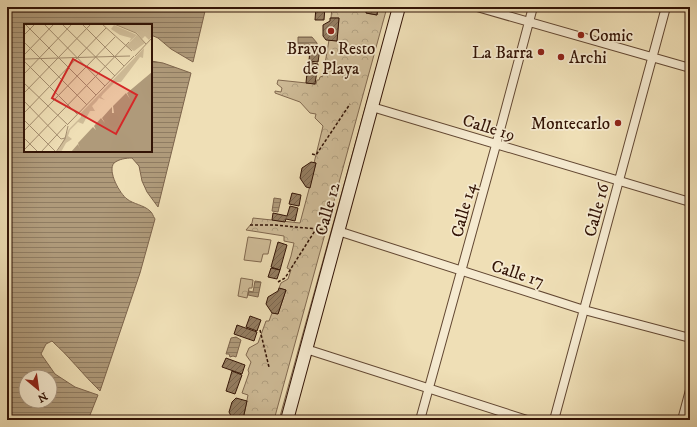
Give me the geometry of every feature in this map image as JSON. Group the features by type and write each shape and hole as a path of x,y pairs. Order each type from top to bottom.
{"main road":[{"name":"Calle 12","path":"287,420 306,350 333,231 372,107 399,7"}],"street":[{"path":"477,7 690,68"},
{"name":"Calle 14","path":"420,420 533,7"},
{"name":"Calle 16","path":"554,420 666,7"},
{"name":"Calle 19","path":"372,107 690,202"},
{"name":"Calle 17","path":"333,231 462,270 584,310 690,338"},
{"path":"306,350 527,420"},
{"path":"682,420 690,390"}],"path":[{"path":"312,154 316,155 350,104"},
{"path":"250,225 274,225 333,231"},
{"path":"278,282 285,278 316,229"},
{"path":"260,330 269,367"}],"green space":[{"path":"332,7 367,7 366,13 377,15 378,10 386,11 274,420 243,420 248,395 242,393 251,362 246,355 249,348 258,343 266,321 269,321 272,313 278,314 286,290 279,288 281,283 288,279 291,270 287,268 294,243 284,241 284,236 246,230 252,223 253,218 300,223 316,163 314,163 323,126 315,118 316,114 310,113 300,102 275,93 275,91 281,92 282,88 277,84 278,80 316,84 317,80 323,76 329,40 337,41 339,18 331,18"},
{"path":"393,7 281,420 279,420"},
{"path":"248,237 271,240 268,254 263,254 261,262 244,260"},
{"path":"241,278 253,280 252,288 249,288 247,298 238,296"}],"shaded area":[{"path":"7,7 206,7 193,62 152,35 152,24 24,24 24,152 152,152 152,61 163,63 191,73 158,207 147,192 142,181 139,166 132,158 118,161 114,163 112,167 115,182 124,196 129,201 148,209 155,219 140,273 100,391 52,341 46,344 41,354 52,369 18,369 18,409 58,409 58,376 75,387 98,395 88,420 7,420"},
{"path":"298,37 312,37 317,43 317,48 312,48 309,44 298,44"},
{"path":"274,198 281,199 278,212 272,211"},
{"path":"255,281 261,282 258,297 248,295 249,291 253,292"},
{"path":"236,337 241,340 236,357 230,357 229,354 226,354 231,338"}],"building":[{"path":"316,7 325,7 324,20 315,20"},
{"path":"367,7 378,7 377,15 366,13"},
{"name":"Bravo . Resto de Playa","path":"330,18 339,18 337,41 326,40 323,36 323,25 330,21"},
{"path":"310,48 320,49 318,62 309,61"},
{"path":"308,62 318,64 315,84 306,83"},
{"path":"311,162 316,163 310,188 306,187 300,178 302,168"},
{"path":"292,193 301,195 299,206 289,204"},
{"path":"290,206 298,208 295,221 286,219 285,222 272,220 273,213 287,216"},
{"path":"278,242 287,245 280,270 271,267"},
{"path":"271,268 280,270 277,279 268,277"},
{"path":"279,288 286,290 278,314 272,313 266,304 268,297 278,291"},
{"path":"250,316 261,320 257,331 246,327"},
{"path":"237,325 257,332 254,341 234,334"},
{"path":"226,358 245,365 242,374 222,367"},
{"path":"232,371 242,375 235,394 226,391"},
{"path":"236,398 247,401 243,419 231,416 229,412 232,402"}],"place":[{"name":"Bravo . Resto de Playa","path":"331,31"},
{"name":"Comic","path":"581,35"},
{"name":"La Barra","path":"541,52"},
{"name":"Archi","path":"561,57"},
{"name":"Montecarlo","path":"618,123"}]}
